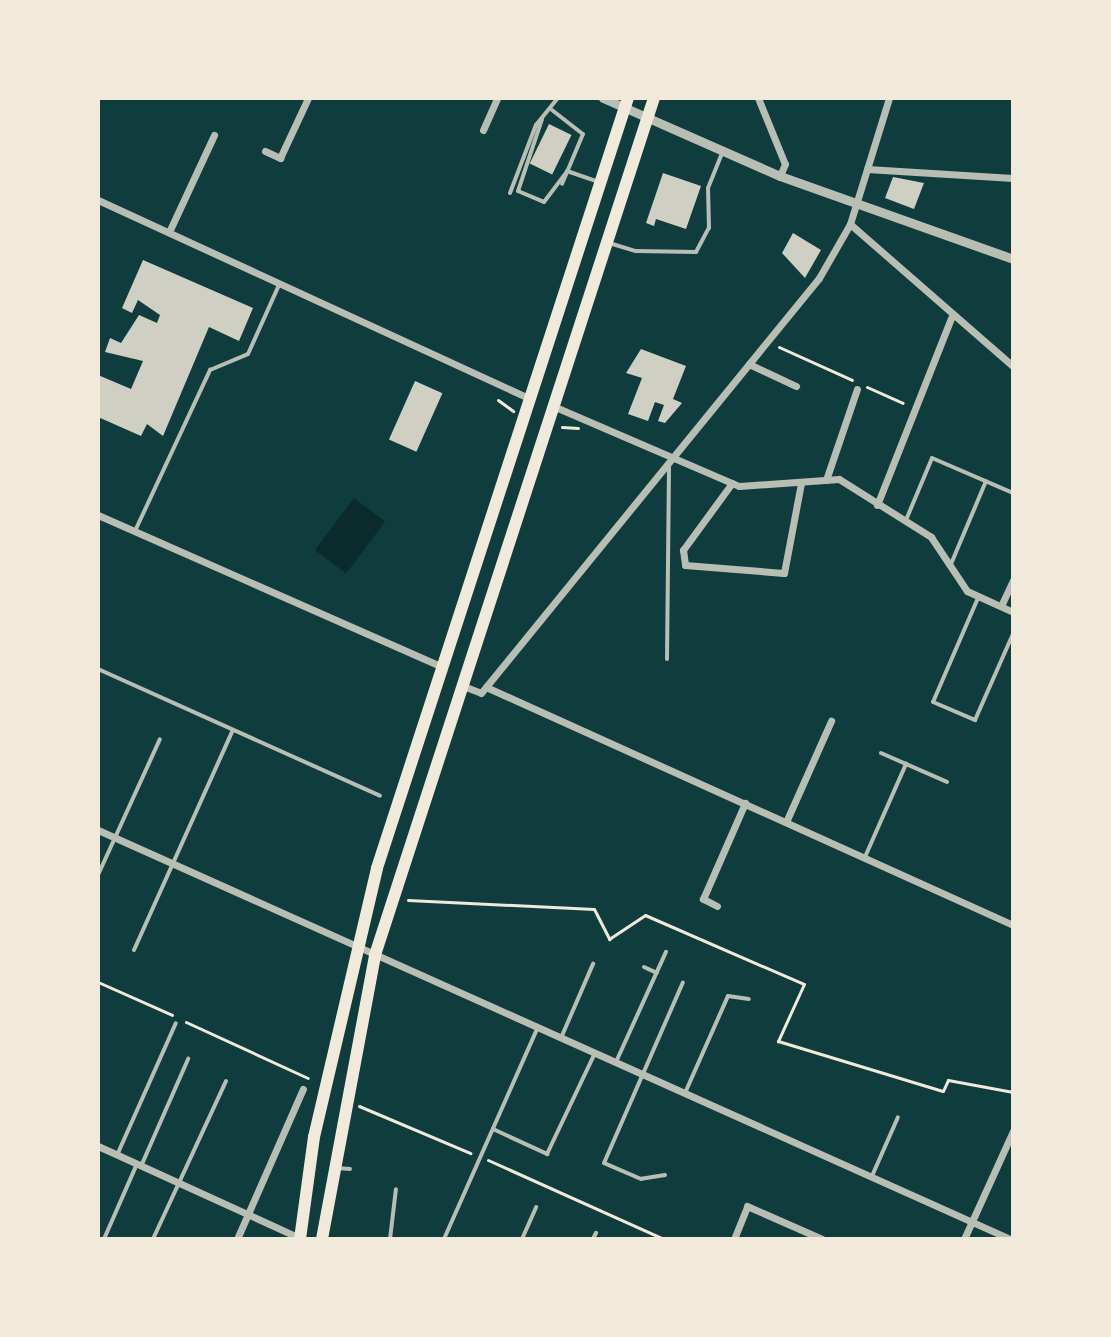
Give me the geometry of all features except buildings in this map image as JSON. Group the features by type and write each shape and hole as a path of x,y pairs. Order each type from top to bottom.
{"highway":[{"path":"322,1239 375,955 459,685 609,243 654,98"},
{"path":"301,1239 314,1137 357,947 442,667 532,400 626,103"}],"street":[{"path":"265,151 280,158 308,98"},
{"path":"483,130 497,98"},
{"path":"603,98 626,103 648,120 780,176 1013,259"},
{"path":"758,98 785,164 780,176"},
{"path":"459,685 481,693 819,278 850,224 889,98"},
{"path":"169,232 214,135"},
{"path":"867,169 1013,178"},
{"path":"98,200 532,400"},
{"path":"850,224 951,318 1013,366"},
{"path":"877,505 951,318"},
{"path":"749,364 796,386"},
{"path":"826,480 857,389"},
{"path":"553,406 671,460 732,483 801,483 839,479 931,537 950,565 979,597 1013,612"},
{"path":"732,483 683,550 685,565 784,573 801,483"},
{"path":"98,515 442,667"},
{"path":"1001,606 1013,580"},
{"path":"486,687 1013,925"},
{"path":"786,822 831,721"},
{"path":"717,906 703,899 745,803"},
{"path":"98,830 1010,1239"},
{"path":"237,1239 303,1089"},
{"path":"964,1239 1013,1131"},
{"path":"98,1146 181,1180 301,1239"},
{"path":"734,1239 747,1206 822,1239"}],"lane":[{"path":"510,193 542,119 552,110 558,98"},
{"path":"552,110 583,134 562,184"},
{"path":"542,119 518,191 544,202 567,171"},
{"path":"609,243 636,251 696,252 709,228 708,188 722,153"},
{"path":"567,171 601,183"},
{"path":"135,531 210,370 248,354 280,283"},
{"path":"906,520 932,458 1013,493"},
{"path":"667,659 671,460"},
{"path":"950,565 986,481"},
{"path":"979,597 933,702 975,720 1013,634"},
{"path":"98,669 380,796"},
{"path":"134,950 233,730"},
{"path":"98,875 160,739"},
{"path":"881,753 947,782"},
{"path":"865,857 906,764"},
{"path":"616,1062 666,952"},
{"path":"561,1038 593,964"},
{"path":"644,967 657,973"},
{"path":"665,1175 641,1179 604,1163 683,982"},
{"path":"685,1093 728,996 749,999"},
{"path":"118,1153 176,1023"},
{"path":"444,1239 538,1027"},
{"path":"493,1129 547,1154 595,1053"},
{"path":"104,1239 188,1059"},
{"path":"153,1239 226,1081"},
{"path":"872,1176 898,1117"},
{"path":"333,1167 350,1169"},
{"path":"390,1239 396,1189"},
{"path":"522,1239 536,1207"}],"path":[{"path":"768,341 914,408"},
{"path":"498,400 516,406"},
{"path":"407,900 594,909 609,939 645,915 804,984 778,1041 943,1091 948,1080 1013,1092"},
{"path":"98,982 312,1077 303,1089"},
{"path":"356,1105 664,1239"}],"water":[{"path":"354,498 385,521 346,573 315,550"}]}
